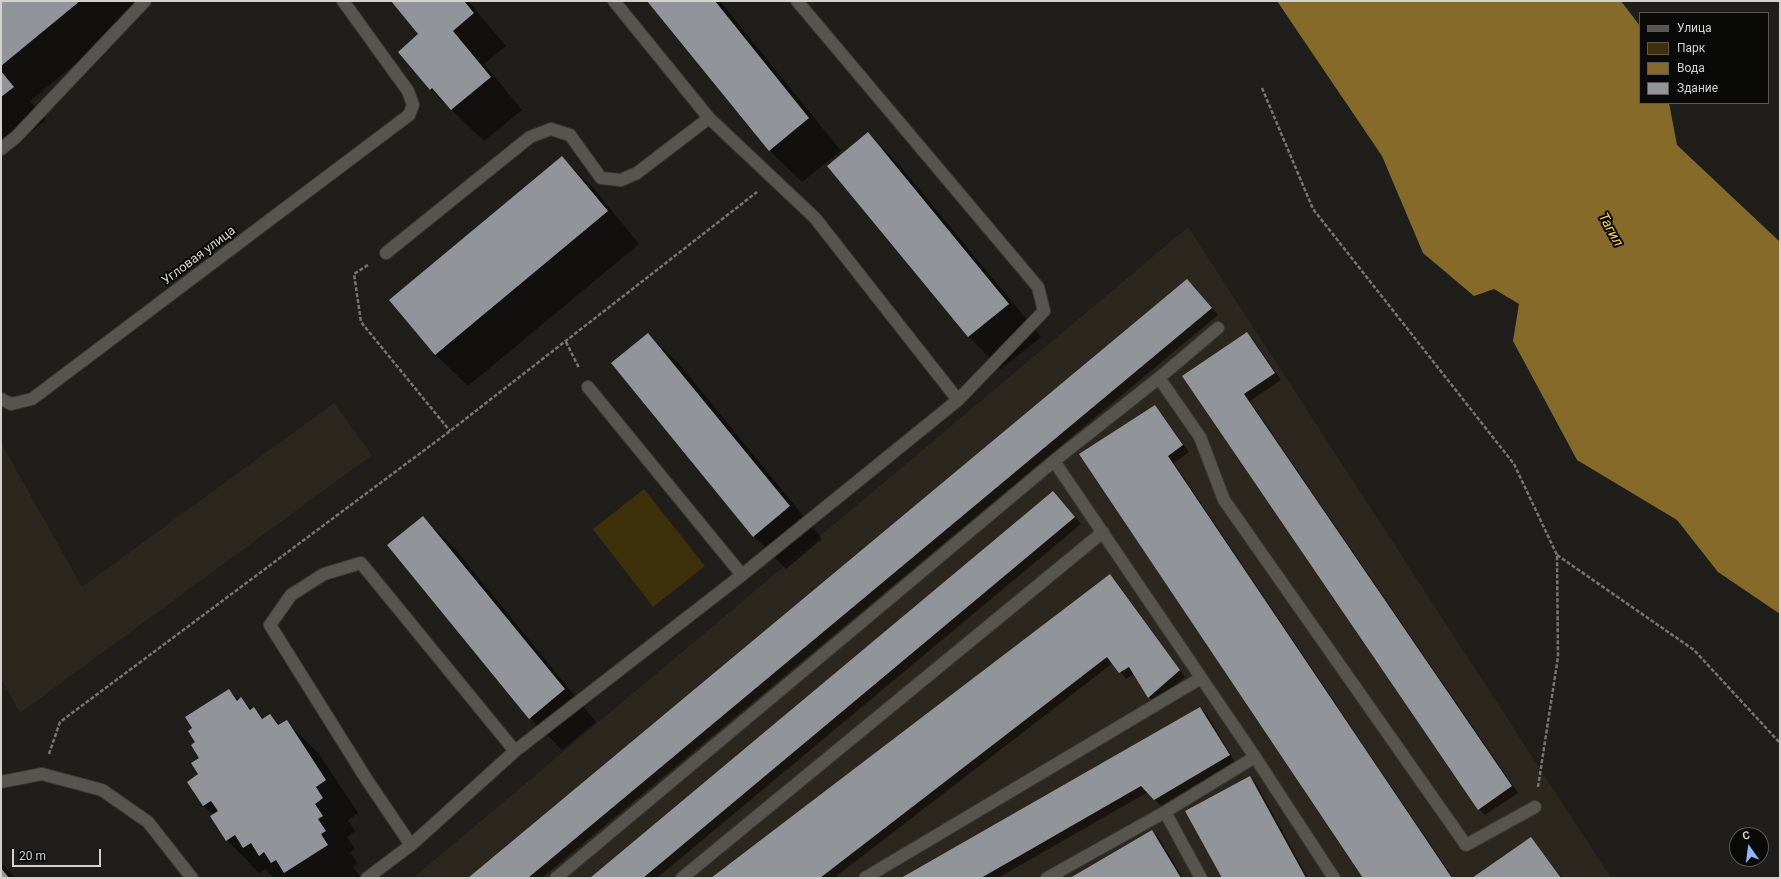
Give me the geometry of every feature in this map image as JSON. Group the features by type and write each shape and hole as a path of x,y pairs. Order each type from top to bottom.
{"street":[{"path":"1,150 16,137 145,1"},
{"name":"Угловая улица","path":"1,399 11,404 32,400 410,115 413,105 408,91 343,1"},
{"path":"614,1 709,118 814,218 958,400"},
{"path":"367,878 411,845 515,751 742,575 958,400 1044,311 1038,287 797,1"},
{"path":"386,253 530,137 551,129 570,136 602,178 621,180 637,173 709,118"},
{"path":"556,878 1054,461 1160,378 1218,328"},
{"path":"1160,378 1200,438 1224,500 1466,845 1535,807"},
{"path":"588,387 742,575"},
{"path":"1054,461 1255,757 1334,878"},
{"path":"682,878 1103,532"},
{"path":"411,845 367,780 270,625 291,595 324,574 361,563 515,751"},
{"path":"865,878 1201,678"},
{"path":"1047,878 1165,812 1255,757"},
{"path":"1,782 42,774 102,790 148,822 192,878"},
{"path":"1165,812 1202,878"}],"path":[{"path":"1262,88 1313,208 1514,464 1557,554 1558,657 1547,737 1535,807"},
{"path":"42,774 60,722 450,431 774,180"},
{"path":"386,253 354,274 361,322 450,431"},
{"path":"566,342 588,387"},
{"path":"1557,554 1694,650 1780,743"}],"shaded area":[{"path":"1188,227 1611,878 413,878"},
{"path":"334,403 372,455 20,713 1,679 1,443 82,587"}],"green space":[{"path":"644,489 705,566 653,607 593,529"}],"water":[{"name":"Тагил","path":"1277,1 1621,1 1639,25 1639,104 1669,104 1677,145 1780,242 1780,614 1718,572 1677,520 1577,460 1513,341 1519,304 1494,289 1474,296 1423,253 1382,156"}],"building":[{"path":"1,1 80,1 1,66"},
{"path":"391,1 464,1 474,13 453,31 491,77 451,110 432,88 430,90 398,52 418,34"},
{"path":"647,1 715,1 809,118 769,151"},
{"path":"1,71 14,87 1,97"},
{"path":"868,132 1009,304 968,337 827,166"},
{"path":"562,156 608,211 435,355 389,300"},
{"path":"1187,279 1212,308 528,878 468,878"},
{"path":"1247,332 1275,373 1244,394 1512,786 1478,810 1182,376"},
{"path":"648,333 790,506 753,537 611,363"},
{"path":"1155,405 1183,445 1168,456 1452,878 1363,878 1079,454"},
{"path":"1053,491 1075,517 643,878 590,878"},
{"path":"423,516 565,689 529,719 387,545"},
{"path":"1110,574 1180,670 1148,698 1129,667 1119,673 1107,657 820,878 711,878"},
{"path":"229,689 237,701 241,697 250,710 254,707 262,719 270,714 278,725 287,720 326,780 316,787 323,798 315,804 323,816 318,819 326,831 321,834 328,845 284,873 276,860 271,863 264,852 259,856 251,843 243,848 235,835 226,841 210,816 218,811 211,801 203,806 187,782 198,774 191,763 199,758 191,745 195,742 188,731 192,728 185,717"},
{"path":"1200,707 1230,755 1154,800 1141,786 981,878 901,878"},
{"path":"1250,776 1306,878 1222,878 1185,811"},
{"path":"1152,830 1181,878 1070,878"},
{"path":"1531,837 1561,878 1472,878"},
{"path":"1,868 9,878 1,878"}]}
